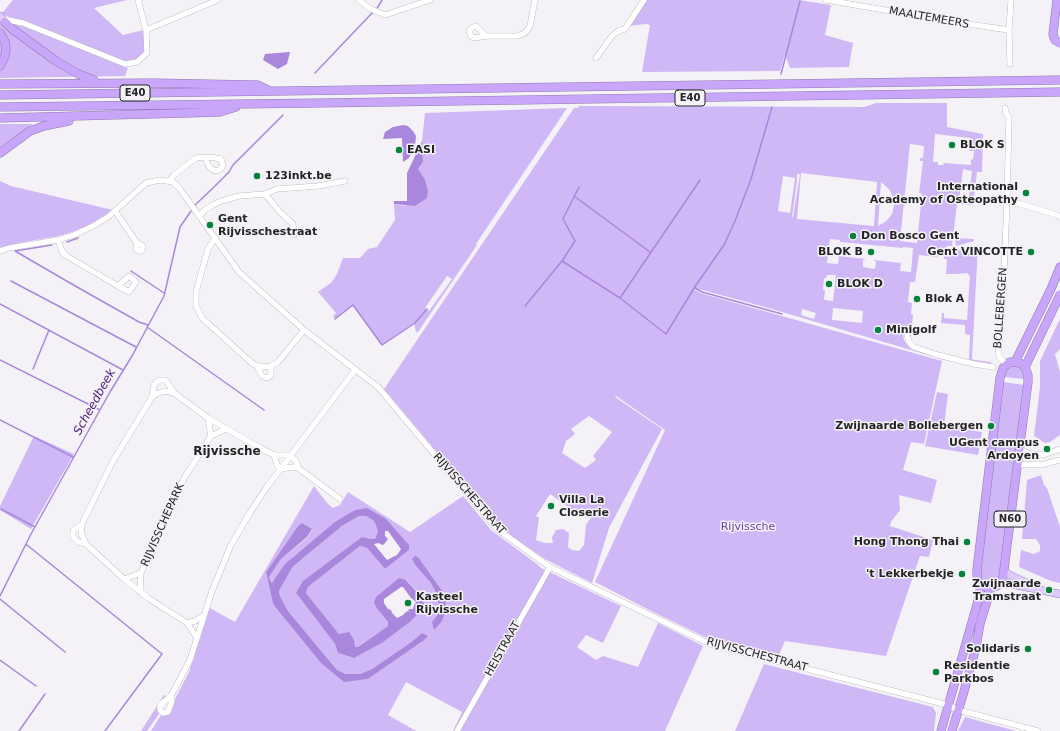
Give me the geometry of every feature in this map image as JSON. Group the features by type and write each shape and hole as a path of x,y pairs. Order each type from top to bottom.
{"highway":[{"path":"1057,0 1053,34 1056,40 1060,43"},
{"path":"2,19 37,48 69,70 86,78 102,83"},
{"path":"0,33 5,42 6,49 5,56 0,66"},
{"name":"E40","path":"0,95 1060,80"},
{"path":"0,84 102,83 258,85 271,92"},
{"name":"E40","path":"0,107 1060,92"},
{"path":"0,118 220,112 249,104"},
{"path":"0,153 30,132 44,126 95,116"},
{"path":"1015,362 1060,267"},
{"path":"1006,365 1015,362 1020,363 1025,367 1060,294"},
{"name":"N60","path":"941,731 980,594 977,569 1000,378 1001,372 1006,365"},
{"name":"N60","path":"1001,582 1004,571 1028,382 1028,375 1025,367"},
{"path":"980,584 991,588 997,586 1001,582"},
{"path":"952,731 976,648 980,624 991,588"}],"main road":[{"path":"1004,571 1040,589"},
{"path":"1001,582 1060,594"}],"street":[{"path":"2,19 23,23 125,64 137,62 147,53 146,30 138,0"},
{"path":"146,30 218,0"},
{"path":"359,0 385,15 430,0"},
{"path":"486,36 517,36 525,33 530,26 535,0"},
{"path":"596,58 612,36 625,29 644,0"},
{"name":"MAALTEMEERS","path":"826,0 1009,30"},
{"path":"1010,64 1009,30 1011,0"},
{"name":"BOLLEBERGEN","path":"1005,108 1009,117 1007,200 1004,299 998,354 1006,365"},
{"path":"0,252 20,246 58,240 83,231 116,211 146,183 155,180 169,181 174,175 196,158 206,158"},
{"name":"RIJVISSCHESTRAAT","path":"169,181 177,185 245,277 304,330 378,387 497,528 550,567 710,644 948,705 958,710 1038,731"},
{"path":"199,216 206,209 221,201 239,196 265,194 277,189 318,186 345,181"},
{"path":"265,194 280,212 294,224 294,235"},
{"path":"1007,200 1060,217"},
{"path":"116,211 137,243"},
{"path":"215,238 208,249 196,292 196,306 202,318 257,366 271,366 278,362 304,330"},
{"path":"58,240 65,255 118,286"},
{"path":"907,335 909,342 914,347 993,367"},
{"path":"257,366 262,376 267,378 271,375 271,366"},
{"path":"172,696 190,660 219,574 232,545 251,511 290,455 355,370"},
{"path":"197,638 187,623 140,592 124,579 86,544 81,533 82,524 113,461 152,397 154,385 159,380 165,380 174,393 208,418 274,455 290,455 296,461 298,468"},
{"path":"152,397 165,391 174,393"},
{"path":"208,418 211,436 226,429"},
{"name":"RIJVISSCHEPARK","path":"140,592 141,573 172,500 190,468 211,436"},
{"path":"1019,448 1027,453 1040,455 1060,449"},
{"path":"274,455 280,469"},
{"path":"1016,467 1023,464 1041,465 1060,460"},
{"path":"280,469 292,467 298,468 340,499"},
{"name":"HEISTRAAT","path":"457,731 550,567"},
{"name":"RIJVISSCHEPARK","path":"124,579 141,573"},
{"path":"187,623 195,621 204,615"}],"green space":[{"path":"13,0 127,0 94,8 123,35 144,30 146,51 137,60 124,63 25,21 6,16 2,13"},
{"path":"647,0 799,0 831,5 825,35 853,43 849,67 790,68 785,55 780,71 642,72 650,25 629,26"},
{"path":"0,21 27,27 128,68 125,76 0,78"},
{"name":"Rijvissche","path":"876,103 947,103 947,127 983,134 982,172 977,172 973,205 957,204 952,246 947,246 946,248 940,249 937,257 919,255 915,282 910,282 908,302 912,303 911,314 913,315 911,336 903,335 904,340 911,349 945,360 765,307 695,288 694,289 700,293 942,361 924,444 911,442 903,470 937,480 931,503 899,495 900,510 891,522 890,526 933,540 929,557 920,556 886,656 785,641 778,657 705,637 595,582 665,430 616,396 615,397 662,429 609,528 592,583 545,559 513,537 494,520 384,389 574,108 578,108 579,106 864,107","holes":["935,134 970,138 969,151 974,151 973,160 971,159 971,165 944,163 943,165 938,165 938,162 933,162","910,144 924,146 923,158 920,158 920,161 923,161 919,193 922,194 917,243 900,241","963,169 972,171 968,203 959,201","801,173 877,182 874,226 797,219","797,174 800,174 793,217","783,176 795,178 790,213 778,211","881,182 890,190 894,200 892,214 878,226","830,239 840,240 840,242 913,248 911,272 900,271 901,263 874,260 876,261 875,269 863,267 863,260 866,259 839,256 838,264 827,263","827,275 836,275 833,301 824,300 824,278 826,278","833,308 863,311 862,323 832,320","802,309 816,313 814,319 801,315","589,416 612,432 593,456 596,460 585,468 562,453 566,441 575,434 571,429","550,494 580,515 585,510 592,516 586,525 584,545 579,551 572,550 568,547 569,533 563,529 556,530 552,537 553,543 545,543 536,540 539,518 536,516"]},
{"path":"567,108 418,332 416,332 414,323 382,345 353,305 335,319 333,316 336,313 318,292 331,283 337,274 343,258 360,258 368,249 377,247 395,220 394,204 406,206 418,169 423,162 422,141 425,113","holes":["447,276 452,279 429,311 425,308"]},
{"path":"0,124 33,124 0,148"},
{"path":"0,181 11,186 113,210 89,225 75,231 59,236 19,243 2,248 0,247"},
{"path":"955,238 974,239 974,241 956,246"},
{"path":"978,245 972,359 991,362 991,364 969,360 970,335 965,334 965,325 941,323 942,313 944,313 944,318 967,320 970,276 967,273 946,274 947,259 944,259 944,254 956,251 957,256 949,260 958,256 957,251"},
{"path":"1060,319 1060,349 1055,354 1060,372 1060,435 1050,442 1045,443 1034,436 1040,387 1040,361"},
{"path":"1012,367 1018,367 1023,371 1024,379 1004,377 1005,371"},
{"path":"1003,382 1024,385 1000,577 996,582 986,584 981,579 980,571"},
{"path":"937,392 948,394 944,426 982,432 978,455 925,446"},
{"path":"34,436 74,454 31,529 0,510 0,506"},
{"path":"1041,475 1060,527 1060,583 1051,581 1019,567 1021,550 1034,554 1040,551 1040,545 1036,539 1022,539 1027,480"},
{"path":"314,486 333,508 340,505 348,492 410,532 463,496 491,530 541,568 621,606 603,643 586,635 577,647 596,660 603,656 638,667 658,623 703,646 665,731 453,731 462,712 406,682 388,715 416,731 151,731 161,715 168,714 173,706 189,672 210,608 235,622","holes":["367,508 409,550 385,569 367,548 360,546 308,587 306,593 339,634 355,647 358,647 388,626 388,622 378,610 376,597 407,580 422,598 424,603 422,610 410,622 382,643 354,658 338,653 335,644 296,593 362,537 375,539 378,531 374,521 366,516 359,516 342,526 296,564 292,568 279,591 288,611 337,670 346,674 360,674 372,669 422,633 423,641 368,679 344,681 273,604 266,572 298,526 302,523 312,530 307,538 281,559 269,577 273,583 284,565","416,566 430,574 443,592 447,606 432,622 438,614 439,605 431,583"]},
{"path":"764,664 933,707 936,713 934,731 735,731"},
{"path":"164,695 166,696 157,707 159,714 147,731 141,731"},
{"path":"965,717 983,722 1016,731 958,731"}],"shaded area":[{"path":"290,52 287,64 278,69 263,60 265,54"},
{"path":"403,125 408,126 416,136 415,146 409,158 403,162 402,138 383,139 385,132 393,127"},
{"path":"422,141 423,162 418,169 425,180 428,191 427,198 415,206 394,204 394,201 407,201 407,173"},
{"path":"367,508 386,519 409,545 409,550 385,569 367,548 360,546 308,587 306,593 339,634 349,632 354,640 355,647 358,647 388,626 388,622 374,603 376,597 399,578 406,580 422,598 424,603 422,610 410,622 382,643 354,658 338,653 335,644 296,593 303,581 362,537 375,539 378,531 374,521 366,516 359,516 342,526 292,568 279,591 288,611 337,670 346,674 360,674 372,669 422,633 428,636 368,679 344,682 321,663 273,604 266,572 298,526 302,523 312,529 307,537 281,559 269,577 272,583 284,565 335,522 355,510","holes":["385,531 388,531 401,549 397,555 387,560 374,544 378,543 383,545 385,543 388,539 385,536","403,587 416,603 413,609 408,610 409,612 407,611 397,618 391,610 388,609 384,603 384,599"]},
{"path":"415,556 418,557 443,592 447,607 442,621 434,630 432,622 438,614 439,605 431,583 416,566 412,559"}],"waterway":[{"name":"Scheedbeek","path":"376,10 382,0"},
{"path":"781,74 800,1"},
{"name":"Scheedbeek","path":"315,73 373,12"},
{"path":"579,187 563,219 575,241 562,261 620,298 666,334 696,285 724,245 751,179 772,107"},
{"name":"Scheedbeek","path":"195,205 229,172 233,165 283,115"},
{"path":"620,298 700,180"},
{"path":"574,196 650,252"},
{"name":"Scheedbeek","path":"0,596 31,534 110,392 132,356 164,296 180,227 191,211"},
{"path":"67,242 78,238"},
{"path":"52,245 15,251 139,322 148,325"},
{"path":"525,306 562,261"},
{"path":"131,271 164,293"},
{"path":"11,281 136,347"},
{"path":"695,288 702,292 782,314"},
{"path":"0,304 123,370"},
{"path":"335,319 353,305 382,345 415,323 427,309"},
{"path":"147,327 264,410"},
{"path":"33,369 49,330"},
{"path":"0,360 100,410"},
{"path":"0,420 73,457"},
{"path":"1,509 35,527"},
{"path":"27,545 162,654 105,731"},
{"path":"0,599 65,652"},
{"path":"0,660 36,686"},
{"path":"19,731 45,694"}],"place":[{"name":"BLOK S","path":"952,145"},
{"name":"EASI","path":"399,150"},
{"name":"123inkt.be","path":"257,176"},
{"name":"International Academy of Osteopathy","path":"1026,193"},
{"name":"Gent Rijvisschestraat","path":"210,225"},
{"name":"Don Bosco Gent","path":"853,236"},
{"name":"BLOK B","path":"871,252"},
{"name":"Gent VINCOTTE","path":"1031,252"},
{"name":"BLOK D","path":"829,284"},
{"name":"Blok A","path":"917,299"},
{"name":"Minigolf","path":"878,330"},
{"name":"Zwijnaarde Bollebergen","path":"991,426"},
{"name":"UGent campus Ardoyen","path":"1047,449"},
{"name":"Villa La Closerie","path":"551,506"},
{"name":"Hong Thong Thai","path":"967,542"},
{"name":"'t Lekkerbekje","path":"962,574"},
{"name":"Zwijnaarde Tramstraat","path":"1049,590"},
{"name":"Kasteel Rijvissche","path":"408,603"},
{"name":"Solidaris","path":"1028,649"},
{"name":"Residentie Parkbos","path":"936,672"}],"district":[{"name":"Rijvissche","path":"227,452"}]}
